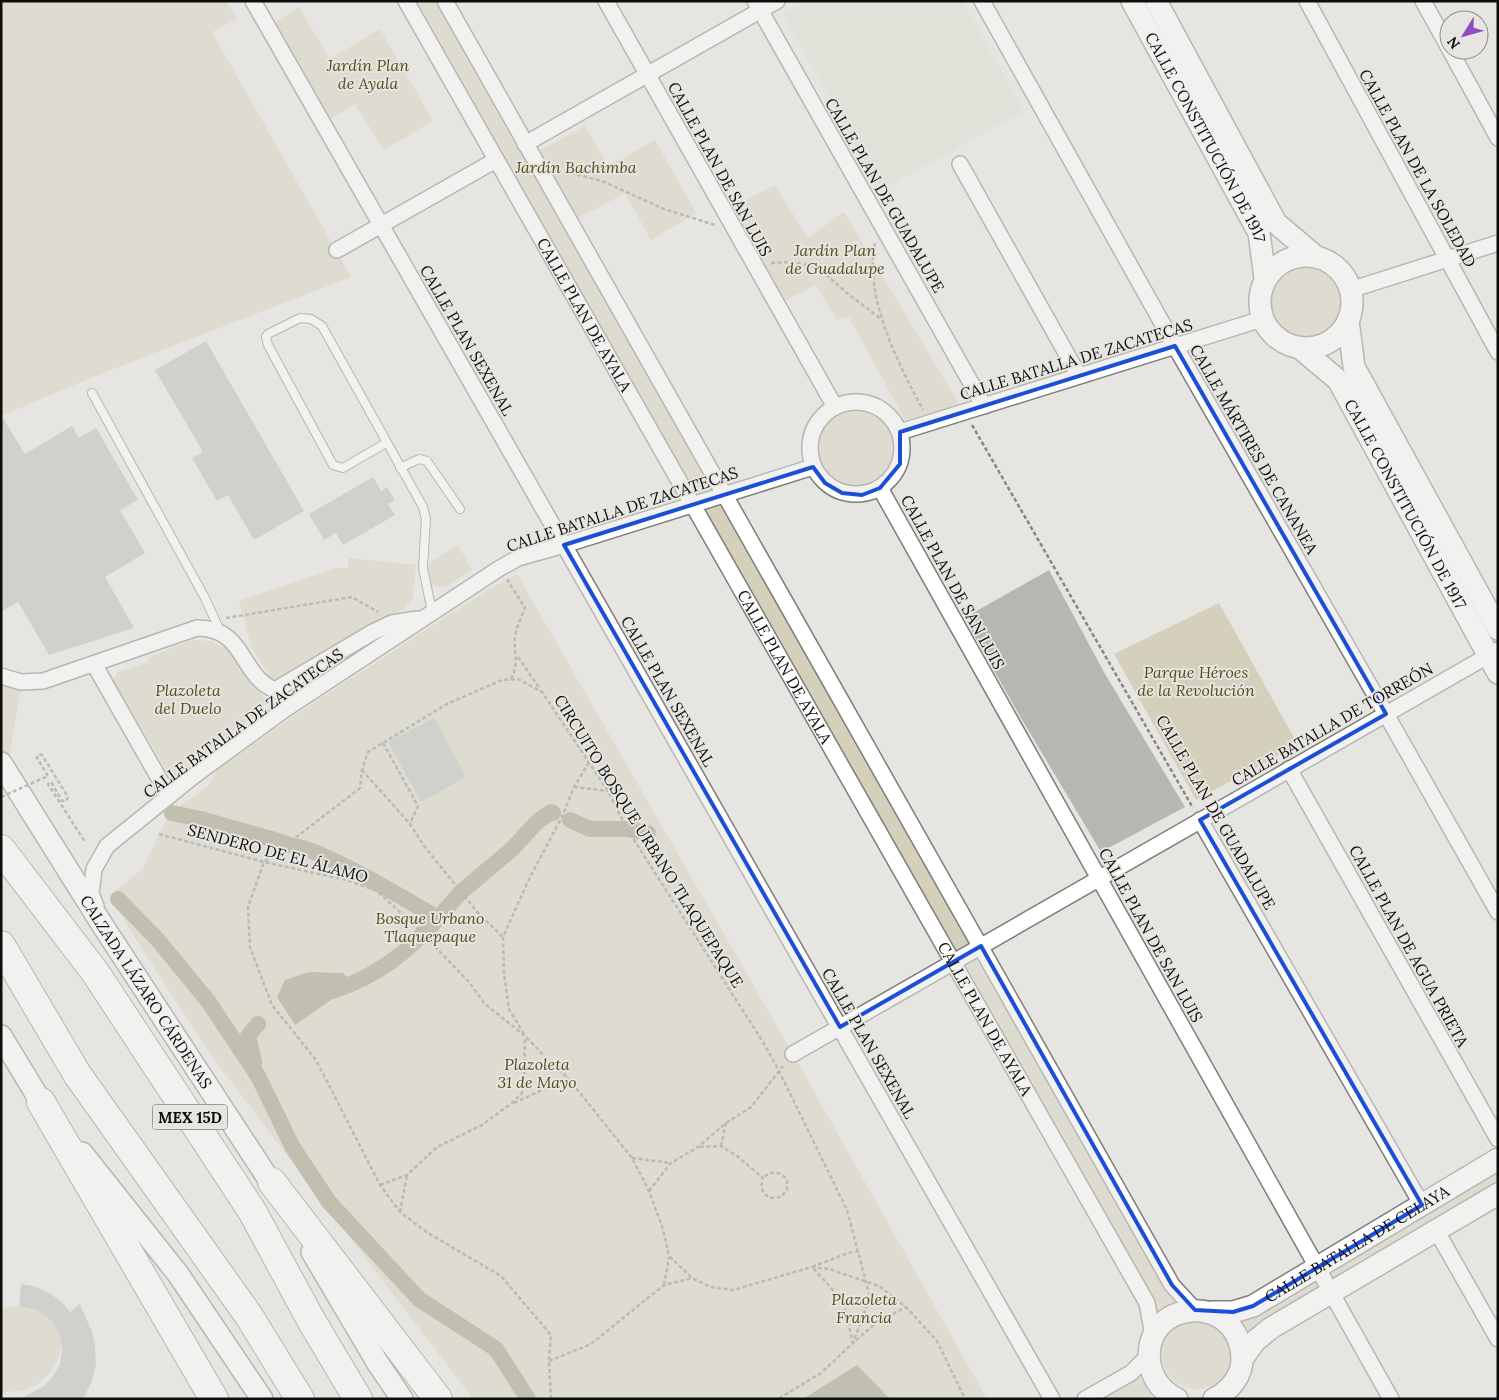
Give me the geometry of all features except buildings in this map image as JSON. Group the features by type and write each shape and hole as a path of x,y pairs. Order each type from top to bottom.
{"highway":[{"name":"CALZADA LÁZARO CÁRDENAS","path":"1,849 95,972 247,1203 358,1399"},
{"path":"1,945 77,1074 249,1316 300,1399"},
{"path":"41,1102 214,1399"},
{"path":"272,1182 438,1399"}],"street":[{"name":"CALLE PLAN SEXENAL","path":"253,1 1052,1399"},
{"name":"CALLE PLAN DE AYALA","path":"406,1 1147,1303 1151,1346"},
{"name":"CALLE PLAN DE AYALA","path":"445,1 1172,1285 1203,1311"},
{"name":"CALLE PLAN DE SAN LUIS","path":"606,1 835,406"},
{"path":"525,144 647,75 758,6 777,1"},
{"name":"CALLE MÁRTIRES DE CANANEA","path":"982,1 1174,346 1498,912"},
{"name":"CALLE CONSTITUCIÓN DE 1917","path":"1132,1 1259,233 1265,278"},
{"name":"CALLE CONSTITUCIÓN DE 1917","path":"1156,1 1276,223 1315,256"},
{"name":"CALLE PLAN DE LA SOLEDAD","path":"1307,1 1498,352"},
{"path":"1424,1 1439,29"},
{"name":"CALLE PLAN DE GUADALUPE","path":"758,6 984,406"},
{"path":"1456,60 1498,138"},
{"path":"338,250 496,160"},
{"path":"960,164 1078,376"},
{"path":"1350,290 1498,243"},
{"path":"1300,255 1315,256 1327,260 1338,268 1345,278 1352,300 1348,320 1340,333 1329,342 1315,348 1300,348 1288,345 1277,339 1269,330 1262,319 1259,306 1260,292 1265,278 1274,267 1286,259 1300,255"},
{"name":"CALLE BATALLA DE ZACATECAS","path":"900,432 1262,319"},
{"name":"CALLE CONSTITUCIÓN DE 1917","path":"1348,320 1354,367 1498,629"},
{"name":"CALLE CONSTITUCIÓN DE 1917","path":"1300,348 1338,380 1494,660"},
{"path":"847,402 873,405 884,411 900,432 902,448 900,464 892,478 880,488 862,495 842,493 825,483 813,467 809,450 812,432 821,417 835,406 847,402"},
{"name":"CALLE BATALLA DE ZACATECAS","path":"103,926 91,893 94,869 106,846 195,775 284,710 500,568 518,558 813,467"},
{"name":"CALLE PLAN DE SAN LUIS","path":"880,488 1391,1399"},
{"name":"CALLE BATALLA DE ZACATECAS","path":"217,626 236,646 262,683 274,690 373,632 392,623 428,615"},
{"path":"1,676 21,682 43,681 197,628 217,626"},
{"name":"CALLE BATALLA DE TORREÓN","path":"793,1054 1386,714 1494,660"},
{"path":"94,664 169,796"},
{"path":"274,690 284,710"},
{"name":"CALZADA LÁZARO CÁRDENAS","path":"1,762 103,926 272,1182 377,1362 402,1399"},
{"name":"CALLE PLAN DE AGUA PRIETA","path":"1289,769 1498,1140"},
{"name":"CALLE PLAN DE GUADALUPE","path":"1200,820 1422,1205"},
{"path":"2,1036 41,1102 178,1274 262,1399"},
{"name":"CALLE BATALLA DE CELAYA","path":"1151,1346 1163,1322 1170,1317 1178,1313 1203,1311 1233,1312 1253,1306 1498,1159"},
{"name":"CALLE BATALLA DE CELAYA","path":"1214,1399 1222,1395 1232,1385 1255,1341 1271,1328 1498,1194"},
{"path":"1436,1230 1498,1339"},
{"path":"1203,1311 1224,1320 1234,1331 1240,1344 1241,1399"},
{"path":"1151,1346 1151,1371 1168,1398"},
{"path":"1086,1399 1131,1373 1151,1346"}],"lane":[{"path":"386,443 343,468 333,465 268,344 266,338 268,334 300,318 311,319 322,326 425,513 424,568 428,615"},
{"path":"92,393 205,598 217,626"},
{"path":"400,468 419,459 427,461 460,509"}],"path":[{"path":"538,165 602,182 664,209 736,232"},
{"path":"880,221 872,259 879,309 906,378 930,423"},
{"path":"754,264 789,262 816,266 882,320"},
{"name":"CALLE PLAN DE GUADALUPE","path":"965,412 1200,820"},
{"path":"500,568 524,608 515,635 517,656 515,670 511,679 502,680 447,704 368,752 362,770 360,788 264,862 248,906 250,947 272,1005 316,1060 380,1185 400,1212 428,1233 501,1276 551,1335 549,1361 551,1399"},
{"path":"217,626 352,598 388,618 392,623"},
{"path":"517,656 542,692"},
{"name":"CIRCUITO BOSQUE URBANO TLAQUEPAQUE","path":"502,680 518,679 542,692 590,761 627,828 763,1042 847,1210 870,1298 853,1343 821,1373 778,1399"},
{"path":"383,743 418,806 410,824"},
{"path":"1,797 48,776 37,758 39,754 42,755 68,797 66,801 62,801 51,782 48,784 85,842"},
{"path":"590,761 574,787 562,817 530,877 503,937 504,974 509,1009 525,1036 568,1078 632,1158 649,1191 663,1229 669,1256 664,1285"},
{"path":"362,770 410,824 424,846 479,914 503,937"},
{"path":"574,787 608,791"},
{"name":"SENDERO DE EL ÁLAMO","path":"159,834 264,862 347,880 377,891 410,921 469,982 485,1004 525,1036"},
{"path":"380,1185 407,1175 437,1146 482,1125 522,1094 525,1036"},
{"path":"649,1191 671,1163 698,1147 726,1123 751,1107 779,1071"},
{"path":"512,1103 568,1078"},
{"path":"720,1146 726,1123"},
{"path":"698,1147 720,1146 737,1156 763,1178"},
{"path":"632,1158 671,1163"},
{"path":"772,1172 778,1172 787,1180 787,1190 781,1197 770,1198 762,1192 763,1178 772,1172"},
{"path":"400,1212 407,1175"},
{"path":"669,1256 692,1278 711,1287 733,1290 812,1267 859,1250"},
{"path":"812,1267 830,1269 879,1286 906,1306 938,1341 965,1399"},
{"path":"812,1267 843,1301 853,1343 876,1323 906,1306"},
{"path":"549,1361 591,1344 664,1285 692,1278"}],"highlighted area":[{"path":"1175,346 1386,714 1200,820 1422,1205 1253,1306 1233,1312 1195,1310 1172,1285 981,946 840,1027 564,545 813,467 825,483 842,493 862,495 880,488 900,464 900,432"}],"shaded area":[{"path":"807,1 962,1 1024,111 880,191 783,14"},
{"path":"309,972 343,973 354,984 295,1025 277,997 285,980"},
{"path":"857,1365 890,1399 803,1399"}],"green space":[{"path":"1,1 226,1 237,19 212,32 351,277 103,373 1,416"},
{"path":"406,1 444,1 718,493 693,505"},
{"name":"Jardín Plan de Ayala","path":"299,7 330,59 380,29 433,121 384,150 355,104 323,124 268,27"},
{"name":"Jardín Bachimba","path":"585,126 608,166 655,140 696,213 651,240 625,193 577,219 535,153"},
{"name":"Jardín Plan de Guadalupe","path":"775,185 808,238 844,212 961,407 905,420 849,317 837,320 816,285 782,302 730,208"},
{"path":"1297,257 1315,257 1331,264 1344,277 1351,293 1351,311 1344,327 1331,340 1315,347 1297,347 1281,340 1268,327 1261,311 1261,293 1268,277 1281,264"},
{"path":"856,402 874,405 889,415 899,430 902,448 899,466 889,481 874,491 856,494 838,491 823,481 813,466 810,448 813,430 823,415 838,405"},
{"path":"725,495 977,948 953,962 695,509"},
{"path":"458,545 472,570 446,587 431,586 429,566 432,561"},
{"path":"349,558 416,565 413,597 405,608 285,682 272,680 252,649 239,601 336,568 348,568"},
{"name":"Bosque Urbano Tlaquepaque","path":"517,574 793,1054 987,1399 473,1399 210,1054 130,930 111,895 143,868 170,813 207,787 218,769 301,711 489,589"},
{"name":"Parque Héroes de la Revolución","path":"1219,603 1298,745 1196,800 1114,654"},
{"name":"Plazoleta del Duelo","path":"192,640 211,641 228,649 266,700 261,713 230,733 227,742 178,777 169,774 113,681 117,672 147,663 152,656"},
{"path":"1,675 21,687 8,765 1,757"},
{"path":"978,951 1188,1310 1156,1331 958,962"},
{"path":"1498,1162 1498,1194 1255,1341 1237,1311"},
{"path":"12,1306 37,1311 52,1321 60,1336 60,1353 53,1369 40,1382 23,1390 1,1391 1,1308"},
{"path":"1197,1319 1210,1322 1222,1329 1229,1341 1232,1354 1229,1367 1222,1379 1210,1386 1197,1389 1184,1386 1172,1379 1165,1367 1162,1354 1165,1341 1172,1329 1184,1322"},
{"path":"1138,1372 1152,1397 1150,1399 1092,1399"}],"waterway":[{"path":"432,925 461,892 511,850 538,821 551,812 553,813"},
{"path":"172,813 201,819 310,850 362,875 438,918 403,953 377,971 333,991"},
{"path":"570,820 590,829 627,829 648,833"},
{"path":"118,899 157,939 208,1001 258,1076 292,1146 329,1202 419,1299 496,1349 528,1399"},
{"path":"254,1062 248,1036 258,1024"}],"park label":[{"name":"Plazoleta 31 de Mayo","path":"537,1073"},
{"name":"Plazoleta Francia","path":"864,1308"}]}
